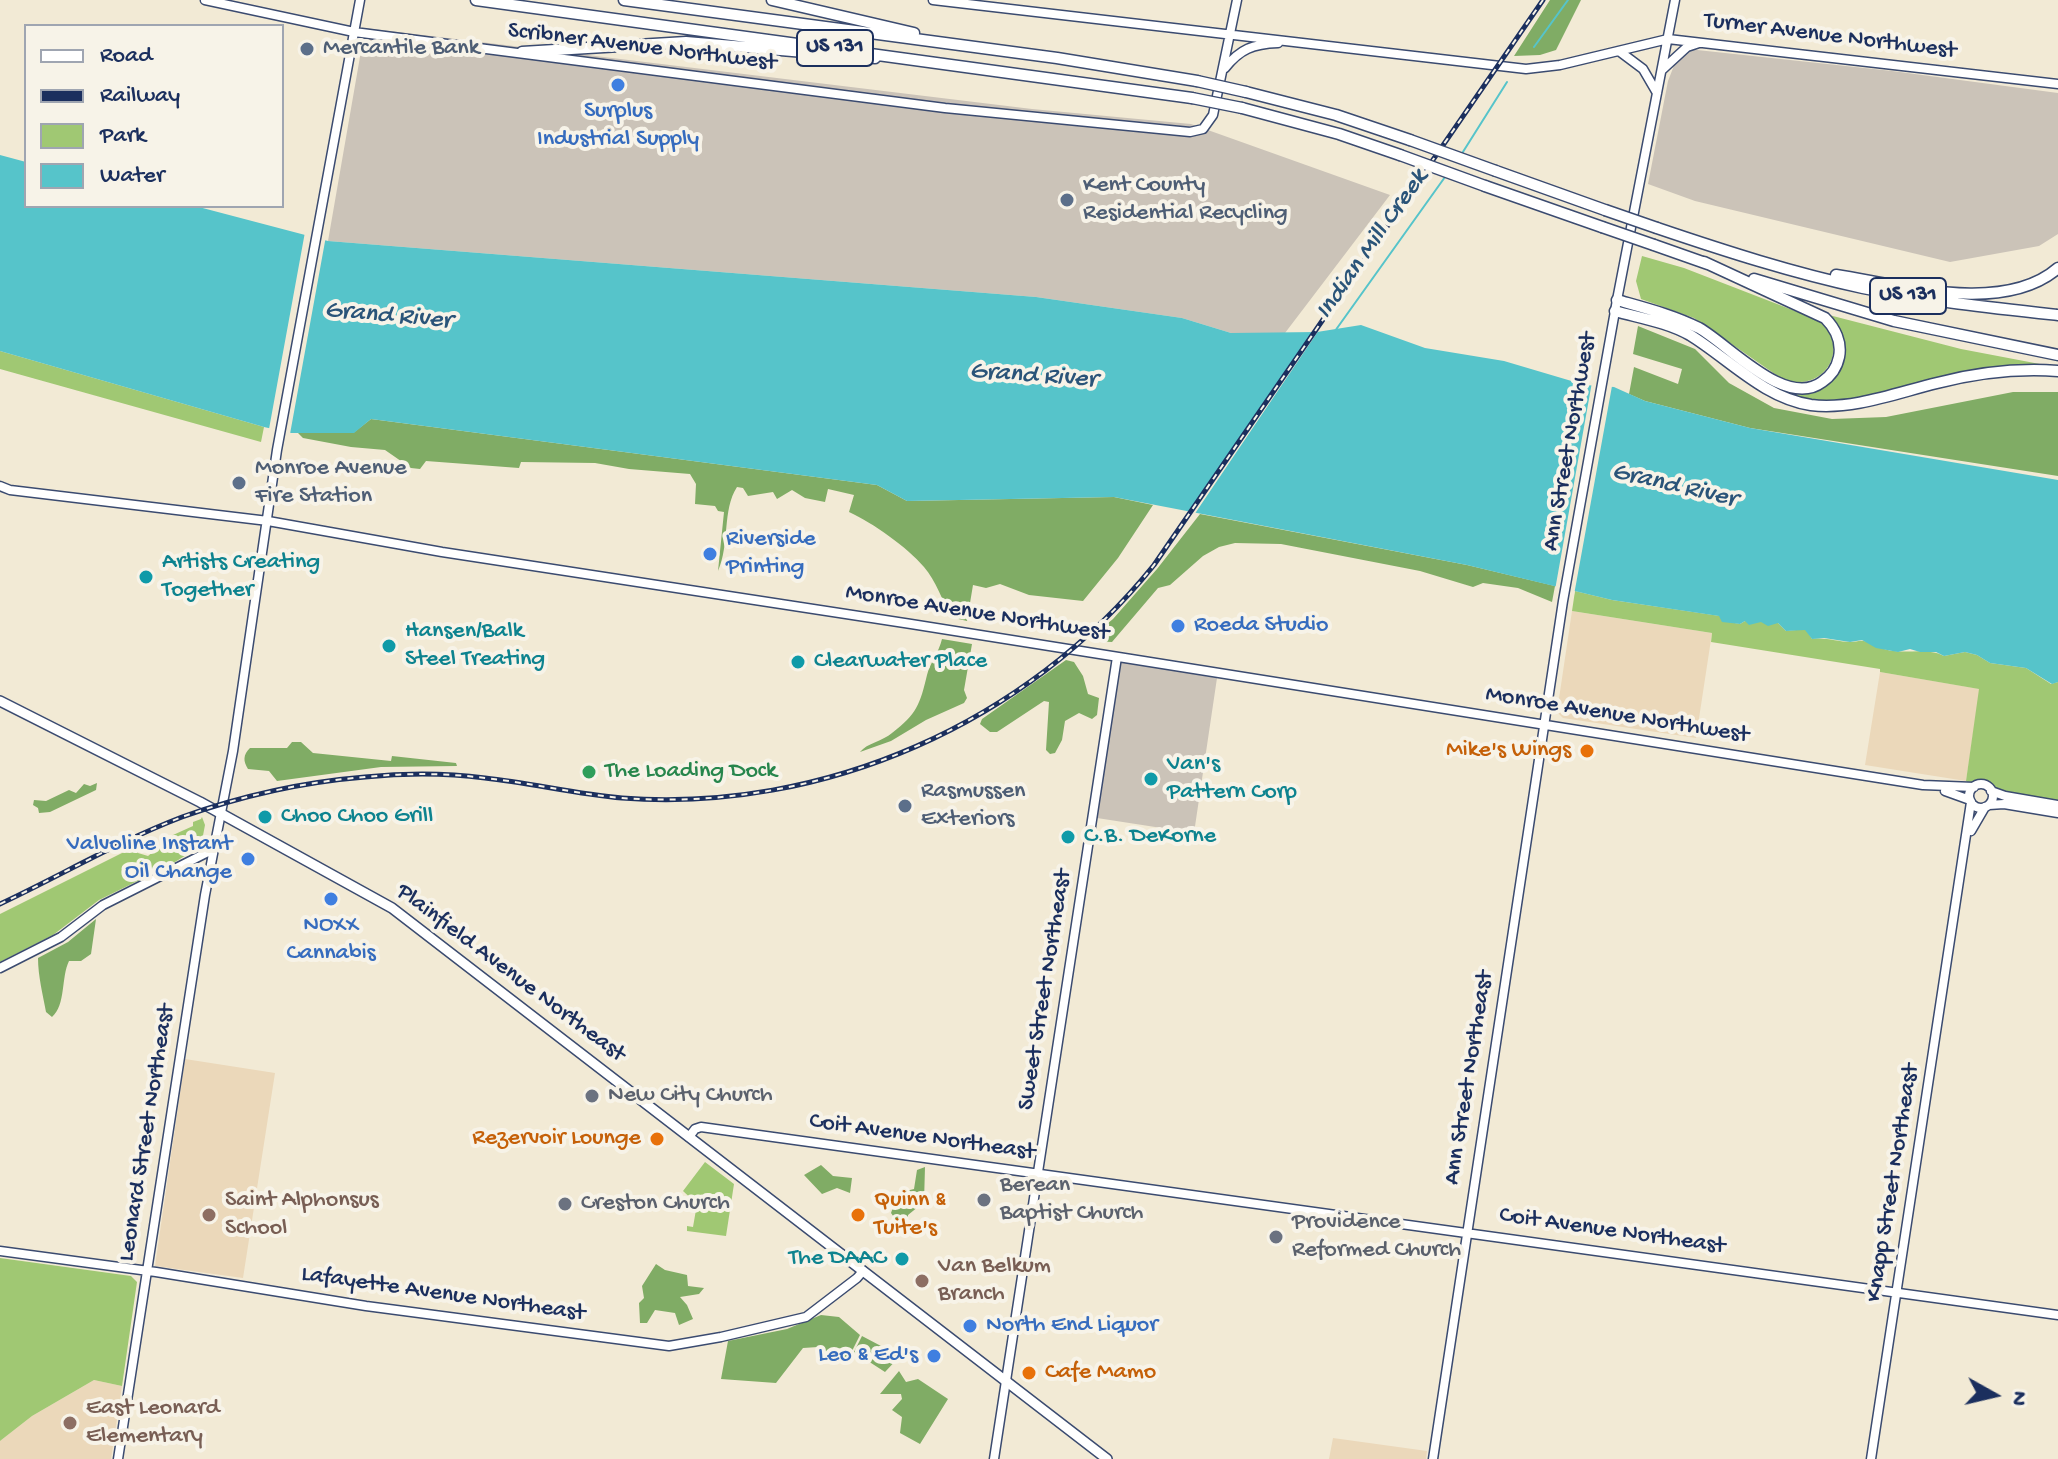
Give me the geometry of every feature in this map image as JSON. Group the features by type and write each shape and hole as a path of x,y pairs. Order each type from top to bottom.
{"highway":[{"name":"US 131","path":"476,0 908,57 1242,108 1309,125 1400,155 1819,300 1879,317 2058,355"},
{"name":"US 131","path":"624,0 978,47 1197,81 1336,115 1774,266 1912,297 2058,315"},
{"path":"772,0 978,47"},
{"path":"522,52 686,42 858,58 908,57"},
{"path":"1616,306 1678,318 1791,388 1811,388 1829,376 1838,362 1840,349 1836,332 1825,318 1704,262"},
{"path":"1774,266 1980,295 2028,287 2058,268"},
{"path":"1616,306 1675,327 1767,388 1791,400 1813,405 1868,401 1972,376 2028,370 2058,371"}],"main road":[{"name":"Plainfield Avenue Northeast","path":"0,701 221,813 392,908 1107,1459"}],"street":[{"name":"Scribner Avenue Northwest","path":"205,0 354,32 955,108 1190,132 1203,129 1213,115 1223,70"},
{"name":"Leonard Street Northeast","path":"118,1459 212,850 233,751 280,431 360,0"},
{"name":"Turner Avenue Northwest","path":"933,0 1526,69 1560,65 1668,39 2058,84"},
{"path":"1223,70 1237,0"},
{"name":"Ann Street Northwest","path":"1518,892 1563,601 1675,0"},
{"path":"1662,71 1687,47 1700,42"},
{"path":"1223,70 1248,47 1307,43"},
{"path":"1618,50 1643,69 1657,93"},
{"name":"Monroe Avenue Northwest","path":"0,486 10,490 268,521 442,552 1936,787 1974,787"},
{"name":"Monroe Avenue Northwest","path":"0,493 10,490"},
{"name":"Sweet Street Northeast","path":"994,1459 1117,657"},
{"path":"2058,805 2016,802 1976,806 1971,801 1974,787 1983,785 2016,802 2058,813"},
{"name":"Monroe Avenue Northwest","path":"1936,787 1971,801"},
{"path":"1967,840 1976,819 1993,796 1991,791"},
{"name":"Knapp Street Northeast","path":"1871,1459 1971,801"},
{"path":"0,968 61,937 103,905 212,850"},
{"name":"Ann Street Northeast","path":"1433,1459 1518,892"},
{"name":"Coit Avenue Northeast","path":"689,1137 701,1127 2058,1315"},
{"name":"Lafayette Avenue Northeast","path":"0,1251 366,1306 669,1346 806,1317 863,1271"}],"shaded area":[{"path":"365,28 1032,109 1191,124 1390,195 1285,333 1231,333 1182,318 1036,297 328,241"},
{"path":"1688,49 2058,93 2058,234 2039,246 1950,262 1695,201 1648,184 1668,81 1675,63"},
{"path":"1572,611 1712,633 1696,738 1563,718 1557,712"},
{"path":"1121,662 1217,678 1194,833 1097,818"},
{"path":"1880,672 1980,689 1966,781 1865,765"},
{"path":"185,1059 275,1073 243,1278 155,1266"},
{"name":"East Leonard Elementary","path":"94,1380 122,1386 111,1459 0,1459 0,1441 32,1416"},
{"path":"1333,1438 1427,1451 1426,1459 1329,1459"}],"green space":[{"path":"1550,0 1581,0 1556,50 1540,55 1514,56"},
{"path":"1642,256 1684,268 1821,321 1830,333 1833,345 1828,367 1809,381 1782,379 1694,318 1641,299 1636,281"},
{"path":"1829,315 1961,349 2045,365 1952,375 1848,399 1806,399 1785,393 1802,394 1816,390 1839,369"},
{"path":"1638,326 1695,349 1729,383 1774,408 1832,419 1886,417 2013,392 2058,392 2058,476 1750,428 1645,401 1629,394 1634,367 1678,384 1682,369 1633,354"},
{"path":"0,351 264,427 261,442 0,369"},
{"path":"371,419 877,485 907,501 1114,497 1153,505 1118,558 1083,601 1029,595 1000,584 986,588 973,585 967,621 950,617 932,578 908,552 879,529 849,512 854,495 828,489 825,502 805,498 792,490 777,499 773,492 748,496 743,488 737,487 729,506 724,550 718,571 724,512 718,511 715,506 695,504 696,484 690,474 595,463 521,462 519,468 426,461 420,469 411,468 385,450 303,438 298,433 353,433"},
{"path":"1200,514 1467,565 1555,586 1552,602 1518,588 1483,583 1473,587 1420,571 1281,544 1235,543 1203,556 1170,585 1158,588 1112,642 1091,641 1091,637 1113,619 1157,569"},
{"path":"1575,591 1612,600 1720,616 1724,621 1740,624 1745,621 1778,623 1786,631 1806,629 1812,639 1862,641 1890,650 1926,651 1944,656 1965,652 1990,663 2026,668 2051,684 2058,682 2058,802 2001,792 1986,782 1966,781 1979,689 1880,672 1880,669 1711,642 1712,633 1572,611"},
{"path":"942,639 972,644 964,703 926,720 891,741 860,752 888,736 912,714"},
{"path":"1066,660 1074,662 1083,676 1088,694 1099,698 1097,715 1092,719 1079,713 1065,721 1062,740 1055,753 1050,754 1046,750 1049,702 1044,701 997,732 990,732 980,724 982,719"},
{"path":"292,742 301,742 313,753 391,761 392,756 456,763 457,766 381,767 277,781 269,771 248,769 244,758 250,748 287,748"},
{"path":"97,783 96,790 50,812 39,813 33,805 34,800 46,801 69,790 76,793 84,784 90,786"},
{"path":"202,817 205,825 201,846 99,900 53,935 0,962 0,914 130,849 137,848 138,853 148,856"},
{"path":"96,919 91,954 81,961 69,961 59,1005 52,1017 46,1012 38,958 68,942"},
{"path":"705,1162 734,1184 726,1236 687,1231 687,1226 693,1227 697,1204 683,1191"},
{"path":"821,1165 833,1176 852,1178 850,1193 837,1188 822,1194 804,1175"},
{"path":"925,1167 924,1202 908,1215 908,1226 901,1227 891,1213 898,1193 914,1189 917,1170"},
{"path":"0,1258 131,1276 137,1282 122,1386 94,1380 32,1416 0,1441"},
{"path":"656,1264 665,1270 687,1275 688,1286 704,1288 699,1294 680,1297 693,1319 679,1325 675,1313 655,1310 647,1323 640,1323 639,1303 644,1298 642,1286"},
{"path":"821,1315 839,1317 860,1335 846,1363 830,1361 818,1347 803,1348 776,1383 721,1379 728,1341 787,1329"},
{"path":"862,1336 900,1356 885,1372 854,1352"},
{"path":"899,1371 906,1382 918,1379 948,1399 920,1444 900,1433 902,1417 892,1410 902,1399 901,1394 880,1394"}],"water":[{"name":"Grand River","path":"0,155 24,161 24,208 203,208 328,241 1036,297 1182,318 1231,333 1317,332 1361,325 1425,348 1504,361 1585,385 1614,387 1645,401 1750,428 2058,480 2058,682 2052,684 2026,668 1990,663 1965,652 1944,656 1936,652 1910,649 1898,652 1876,648 1862,640 1812,639 1805,630 1786,631 1778,623 1768,626 1761,622 1749,625 1745,621 1740,624 1722,622 1719,616 1612,600 1467,565 1114,497 907,501 877,485 371,419 354,433 291,433 0,351"}],"pier":[{"path":"305,232 326,236 290,434 269,429"},
{"path":"1321,327 1194,515 1190,512 1316,328"},
{"path":"1592,382 1612,386 1574,595 1555,590"}],"waterway":[{"name":"Indian Mill Creek","path":"1534,47 1568,0"},
{"name":"Indian Mill Creek","path":"1461,155 1507,82"},
{"name":"Indian Mill Creek","path":"1335,331 1445,177"}],"railway":[{"path":"0,904 159,826 249,796 295,786 342,779 440,774 622,798 698,799 772,790 846,773 916,746 983,712 1046,670 1103,621 1154,565 1543,0"}],"place":[{"name":"Mercantile Bank","path":"307,49"},
{"name":"Surplus Industrial Supply","path":"618,85"},
{"name":"Kent County Residential Recycling","path":"1067,200"},
{"name":"Monroe Avenue Fire Station","path":"239,483"},
{"name":"Riverside Printing","path":"710,554"},
{"name":"Artists Creating Together","path":"146,577"},
{"name":"Roeda Studio","path":"1178,626"},
{"name":"Hansen/Balk Steel Treating","path":"389,646"},
{"name":"Clearwater Place","path":"798,662"},
{"name":"Mike's Wings","path":"1587,751"},
{"name":"The Loading Dock","path":"589,772"},
{"name":"Van's Pattern Corp","path":"1151,779"},
{"name":"Rasmussen Exteriors","path":"905,806"},
{"name":"Choo Choo Grill","path":"265,817"},
{"name":"C.B. DeKorne","path":"1068,837"},
{"name":"Valvoline Instant Oil Change","path":"248,859"},
{"name":"NOXX Cannabis","path":"331,899"},
{"name":"New City Church","path":"592,1096"},
{"name":"Rezervoir Lounge","path":"657,1139"},
{"name":"Berean Baptist Church","path":"984,1200"},
{"name":"Creston Church","path":"565,1204"},
{"name":"Saint Alphonsus School","path":"209,1215"},
{"name":"Quinn & Tuite's","path":"858,1215"},
{"name":"Providence Reformed Church","path":"1276,1237"},
{"name":"The DAAC","path":"902,1259"},
{"name":"Van Belkum Branch","path":"922,1281"},
{"name":"North End Liquor","path":"970,1326"},
{"name":"Leo & Ed's","path":"934,1356"},
{"name":"Cafe Mamo","path":"1029,1373"},
{"name":"East Leonard Elementary","path":"70,1423"}]}
